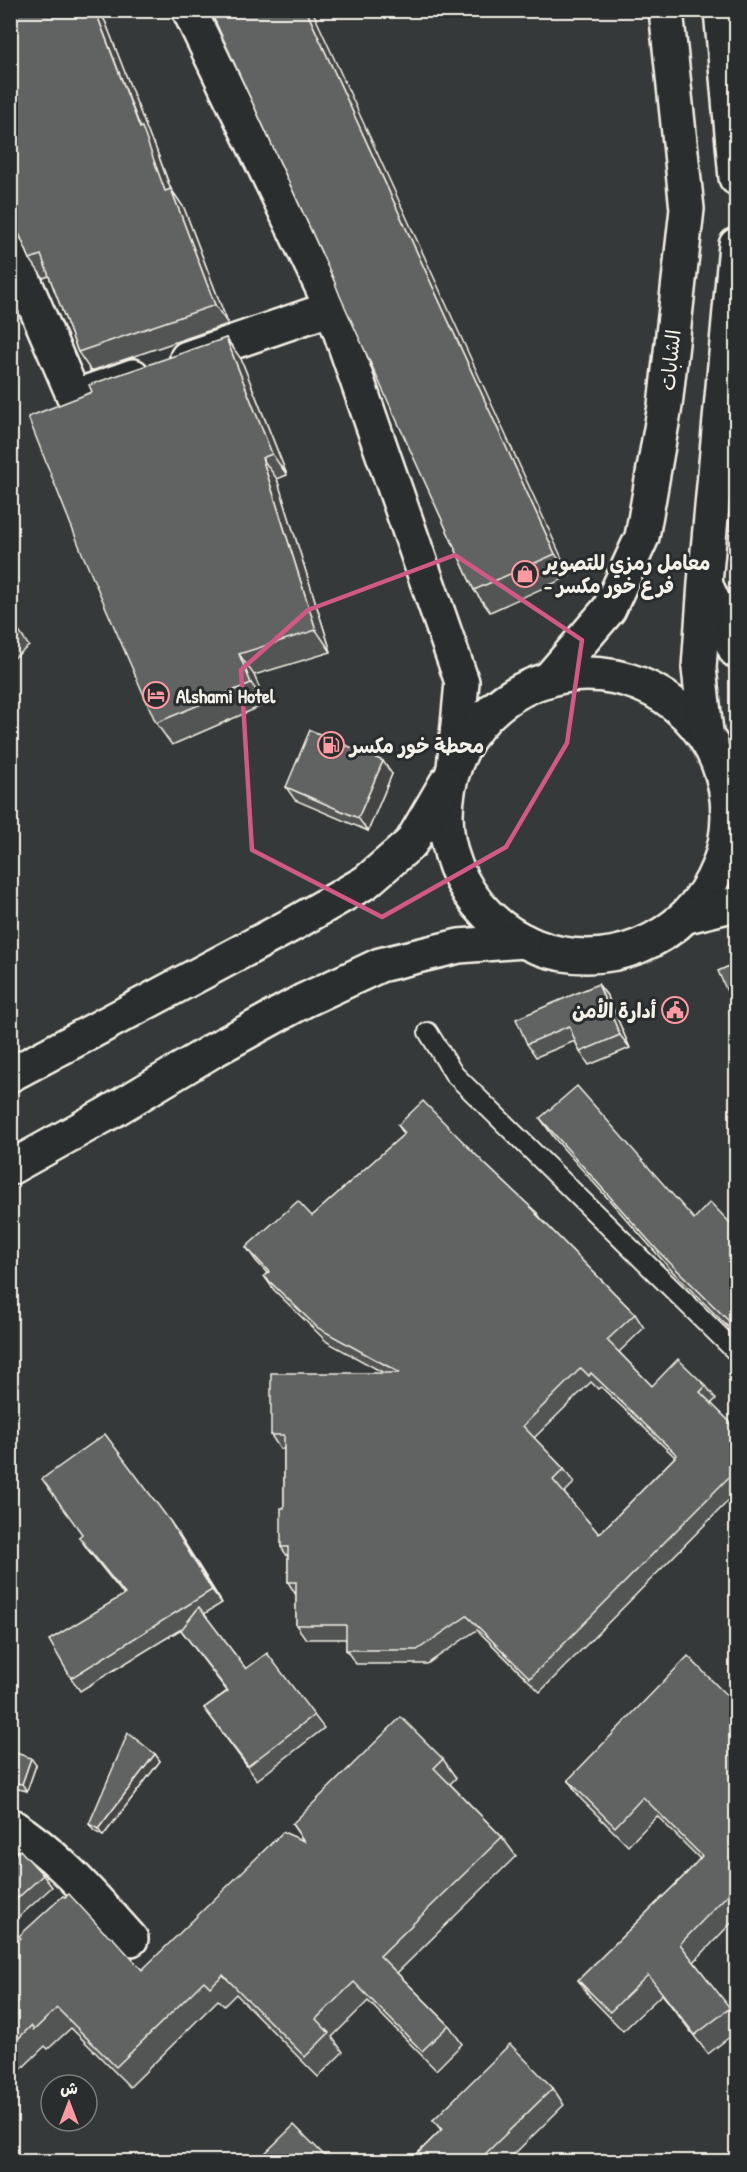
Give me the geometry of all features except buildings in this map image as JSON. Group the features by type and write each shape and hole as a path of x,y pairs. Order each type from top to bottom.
{"main road":[{"path":"12,1072 295,923 366,882 411,843 454,768 465,744 481,722 500,704 523,690 548,680 574,675 600,675 626,680 650,689 678,708 691,720 707,741 719,764 726,790 729,817 726,844 718,869 687,915 655,938 637,947 609,954 580,956 551,951 524,941 499,926 478,905 462,881 451,854 446,816 447,797 454,768 462,682 332,308 189,10"},
{"name":"الشابات","path":"548,680 609,609 642,537 644,526 665,406 687,209 666,10"},
{"path":"721,10 736,178"},
{"path":"707,741 699,668 736,245"},
{"path":"10,248 74,397 332,308"},
{"path":"705,583 736,651"},
{"path":"707,741 736,757"},
{"path":"687,915 736,904"},
{"path":"10,1168 303,1001 380,965 459,946 524,941"},
{"path":"10,1825 26,1834 82,1885 131,1939"},
{"path":"58,1907 82,1885"}],"lane":[{"path":"428,1032 454,1074 736,1352"}],"highlighted area":[{"path":"455,555 582,640 567,743 506,847 382,917 252,850 241,670 308,610"}],"place":[{"name":"معامل رمزي للتصوير - فرع خور مكسر","path":"525,574"},
{"name":"Alshami Hotel","path":"156,695"},
{"name":"محطة خور مكسر","path":"331,745"},
{"name":"أدارة الأمن","path":"675,1010"}]}
